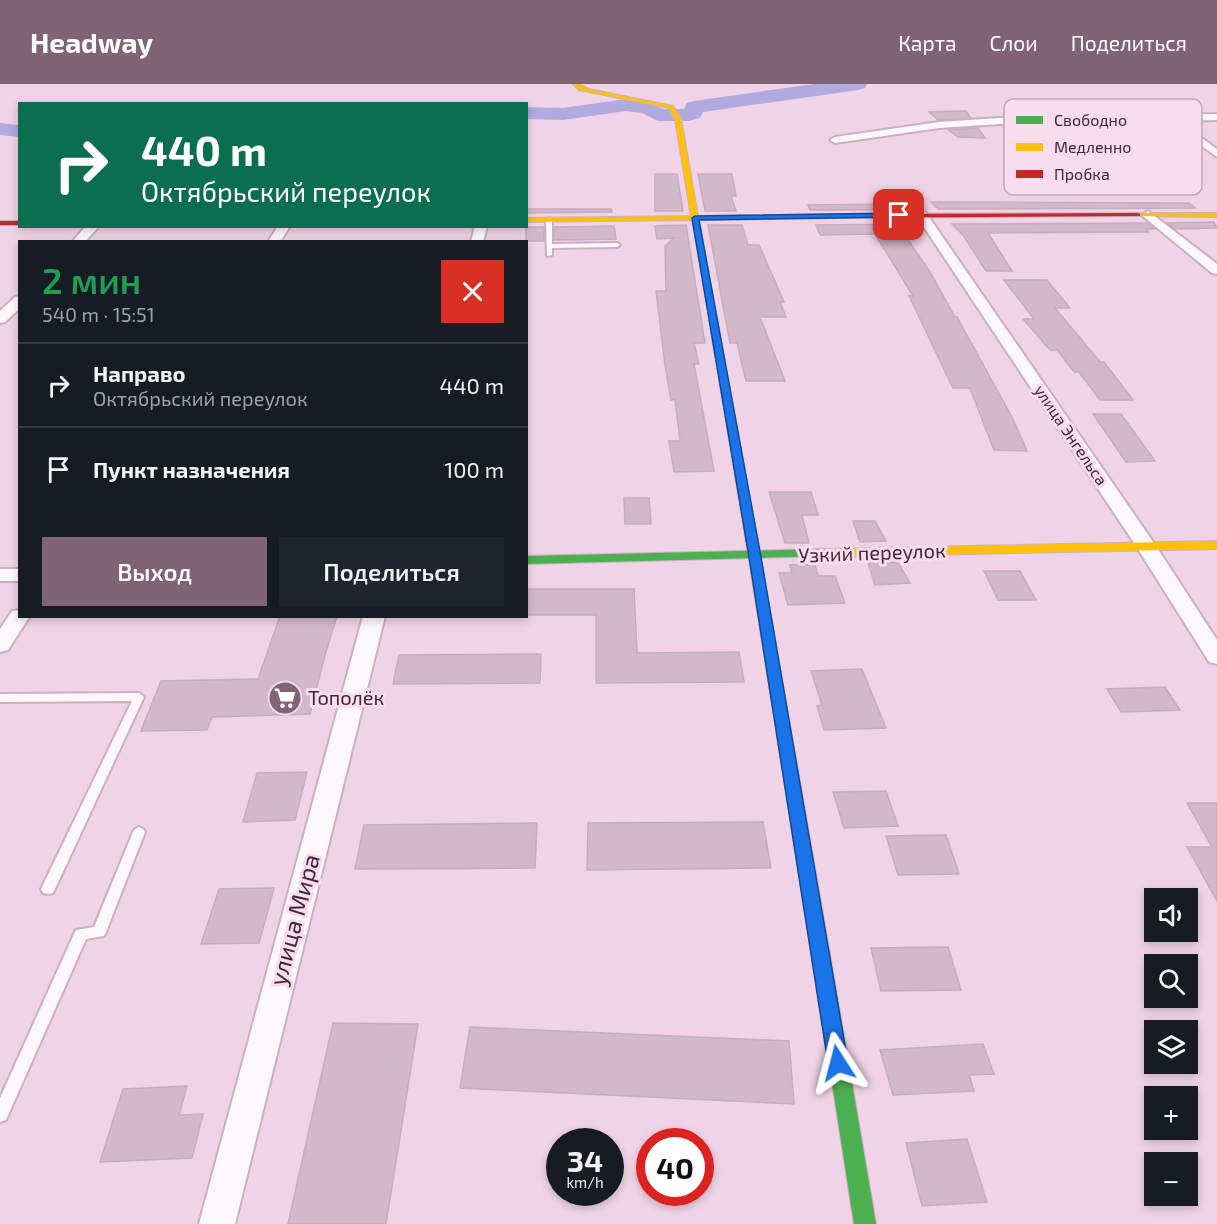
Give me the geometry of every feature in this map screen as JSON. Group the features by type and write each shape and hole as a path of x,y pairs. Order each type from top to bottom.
{"street":[{"path":"576,84 588,92 665,105 671,107 677,116 755,557 865,1224"},
{"path":"1202,117 1217,117"},
{"path":"835,140 939,125 1004,121"},
{"path":"1202,143 1217,154"},
{"path":"1148,214 1217,270"},
{"path":"528,220 921,215 1217,215"},
{"name":"улица Энгельса","path":"921,215 1146,546 1217,657"},
{"path":"0,223 18,223"},
{"path":"80,240 91,228"},
{"path":"0,319 18,302"},
{"name":"Узкий переулок","path":"528,560 755,557 1217,545"},
{"path":"0,575 18,575"},
{"path":"0,645 19,618"},
{"name":"улица Мира","path":"217,1224 373,618"}],"lane":[{"path":"549,220 549,255"},
{"path":"549,246 617,245"},
{"path":"0,698 140,698 48,889"},
{"path":"0,1115 81,934 99,932 139,832"}],"building":[{"path":"966,111 971,118 938,120 929,112"},
{"path":"978,128 985,138 958,137 949,130"},
{"path":"655,174 677,174 683,211 655,211"},
{"path":"698,174 732,174 736,196 731,196 736,211 705,211"},
{"path":"931,202 1189,203 1195,208 938,209"},
{"path":"890,204 894,210 810,210 808,205"},
{"path":"528,209 611,209 612,212 528,213"},
{"path":"1214,222 1217,228 1175,229 1167,223"},
{"path":"1147,223 1155,229 1146,229 1149,232 988,233 1012,271 986,271 963,235 952,224"},
{"path":"903,224 907,231 902,231 957,317 1013,419 1027,451 994,450 970,388 953,388 909,296 913,296 875,234 820,235 816,225"},
{"path":"686,225 705,343 694,343 699,364 694,364 714,471 674,472 669,441 680,441 675,399 671,400 665,365 656,291 666,291 665,246 674,238 657,239 655,226"},
{"path":"708,225 742,225 748,245 759,245 784,302 780,302 786,317 760,317 785,381 746,381 737,343 730,343"},
{"path":"614,226 616,239 554,240 554,227"},
{"path":"544,227 544,241 526,240 526,228"},
{"path":"1004,280 1047,280 1070,308 1055,308 1100,362 1104,362 1133,400 1100,400 1079,372 1074,372 1057,350 1050,350 1023,319 1034,319"},
{"path":"1093,414 1121,414 1155,461 1126,462"},
{"path":"769,492 811,492 818,515 802,515 809,543 785,543"},
{"path":"624,498 649,498 651,524 625,524"},
{"path":"853,521 875,521 886,541 860,542"},
{"path":"898,562 910,583 875,585 868,563"},
{"path":"815,564 818,576 835,576 845,603 788,605 779,573 792,573 790,565"},
{"path":"984,571 1020,571 1036,600 998,600"},
{"path":"528,589 634,589 637,653 739,652 744,682 596,683 596,615 528,615"},
{"path":"279,618 336,618 310,714 212,717 207,730 141,731 161,681 258,679"},
{"path":"541,654 540,683 393,684 399,655"},
{"path":"862,669 886,728 824,730 817,706 822,705 811,671"},
{"path":"1165,687 1180,710 1121,712 1107,689"},
{"path":"307,772 295,820 243,822 257,773"},
{"path":"886,791 898,826 844,828 833,792"},
{"path":"1187,803 1217,803 1217,901 1187,847 1212,847"},
{"path":"763,822 771,868 587,870 588,823"},
{"path":"537,823 535,868 355,869 364,825"},
{"path":"946,835 959,874 898,875 886,836"},
{"path":"274,888 259,943 201,944 219,889"},
{"path":"948,947 961,990 881,991 871,948"},
{"path":"333,1023 418,1024 386,1224 288,1224"},
{"path":"470,1027 789,1041 794,1104 460,1088"},
{"path":"983,1044 994,1074 969,1075 974,1091 893,1095 880,1050"},
{"path":"187,1086 179,1115 203,1114 192,1158 100,1162 123,1089"},
{"path":"967,1139 987,1202 922,1206 906,1143"}],"waterway":[{"path":"528,113 563,114 626,105 649,109 658,115 689,115 693,114 694,107 858,84"},
{"path":"0,129 18,131"}],"traffic: fast":[{"path":"528,560 826,553"},
{"path":"821,954 865,1224"}],"traffic: slow":[{"path":"576,84 581,89 589,91 671,107 678,119 713,319"},
{"path":"1138,215 1217,215"},
{"path":"528,220 848,216"},
{"path":"826,553 1217,545"},
{"path":"755,560 821,954"}],"traffic: jam":[{"path":"848,216 1138,215"},
{"path":"0,223 18,223"},
{"path":"713,319 755,560"}],"place":[{"name":"Тополёк","path":"285,698"}],"route":[{"path":"838,1063 755,557 695,218 899,215"}]}
